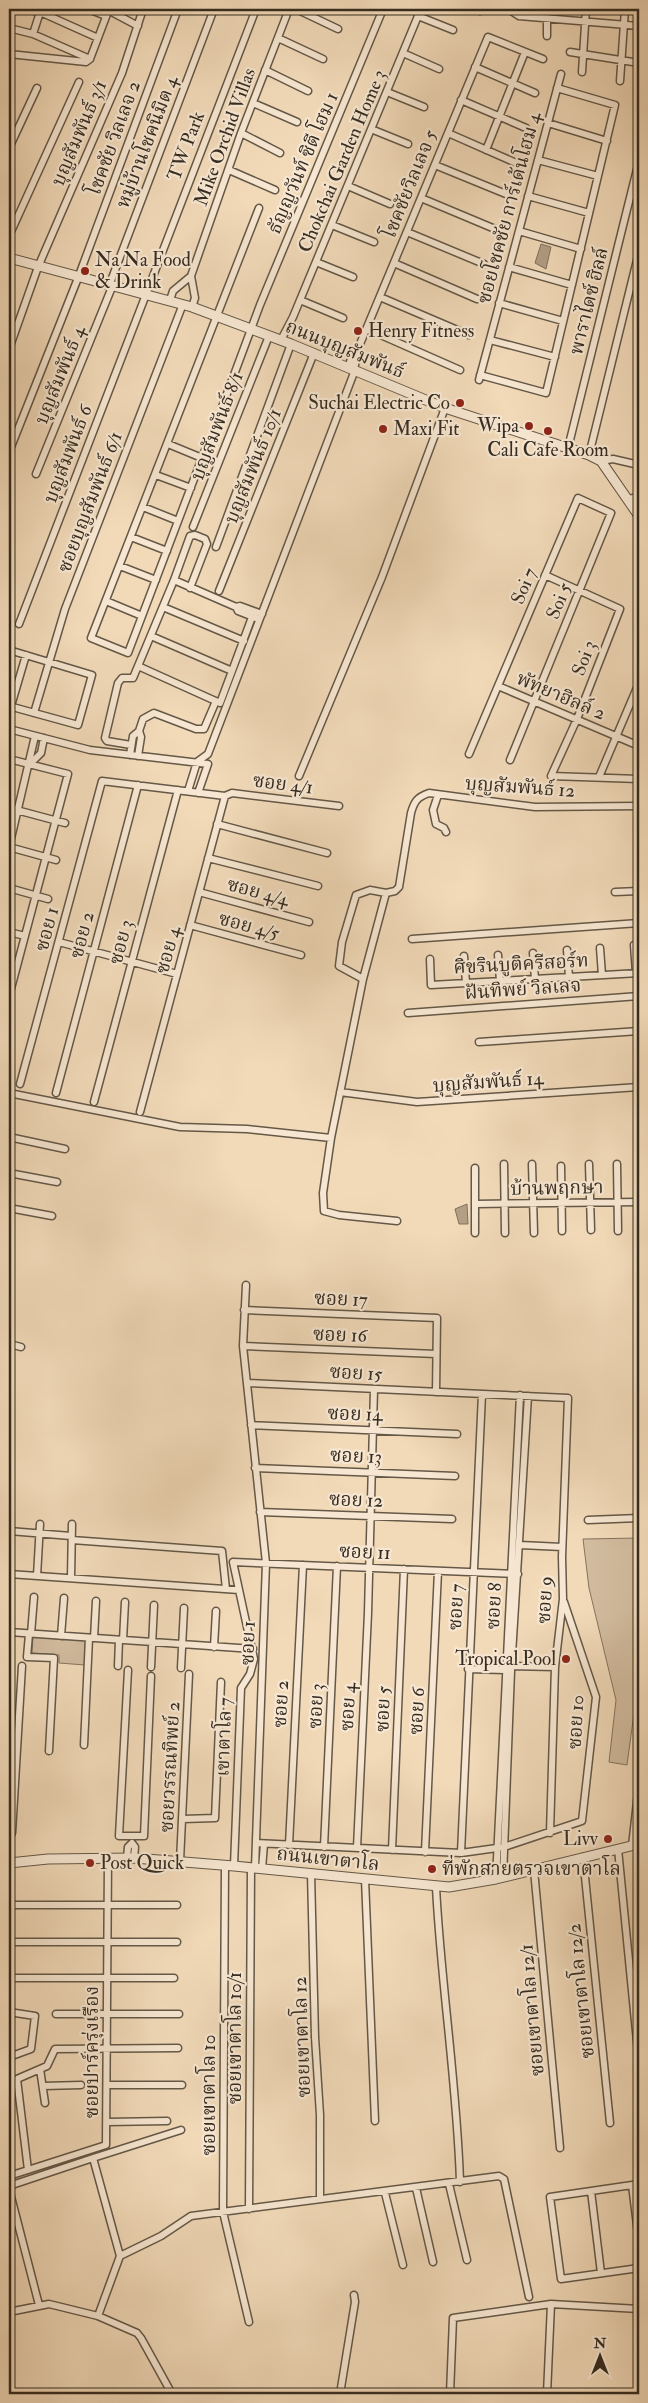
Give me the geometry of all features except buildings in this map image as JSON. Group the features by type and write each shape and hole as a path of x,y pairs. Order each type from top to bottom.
{"street":[{"path":"26,9 41,11 98,38"},
{"path":"88,9 108,12 138,26"},
{"name":"บุญสัมพันธ์ 3/1","path":"9,348 38,267 122,72 143,9"},
{"name":"โชคชัย วิลเลจ 2","path":"9,452 78,278 178,9"},
{"name":"หมู่บ้านโชคนิมิต 4","path":"110,286 214,9"},
{"name":"TW Park","path":"146,294 256,9"},
{"name":"Mike Orchid Villas","path":"187,306 195,298 191,276 241,134 289,9"},
{"path":"296,9 338,29"},
{"name":"ธัญญวันท์ ซิตี โฮม 1","path":"222,407 250,329 383,9"},
{"path":"474,9 480,11 482,9"},
{"path":"508,9 519,16 639,26"},
{"path":"519,16 523,9"},
{"path":"582,72 586,9"},
{"path":"620,80 626,9"},
{"path":"33,34 41,11"},
{"path":"9,54 86,62 90,59 108,12"},
{"name":"Chokchai Garden Home 3","path":"216,548 293,324 293,317 418,16 453,30"},
{"path":"547,36 548,18"},
{"path":"9,28 33,34 90,59"},
{"name":"โชคชัยวิลเลจ 5","path":"188,792 198,762 208,754 261,617 360,344 488,36 525,52"},
{"path":"278,38 323,59"},
{"path":"486,150 525,52 543,59"},
{"path":"570,52 584,56 639,63"},
{"path":"403,53 439,68"},
{"path":"475,67 535,93"},
{"path":"265,70 308,91"},
{"name":"ซอยโชคชัย การ์เด้นโฮม 4","path":"554,357 546,393 480,377 561,74"},
{"path":"9,236 79,82"},
{"path":"9,148 37,88"},
{"path":"490,340 554,357 615,105 557,88"},
{"path":"387,92 424,107"},
{"path":"461,100 526,128"},
{"path":"253,102 297,122"},
{"path":"548,123 607,141"},
{"path":"371,129 408,144"},
{"path":"448,133 514,162"},
{"path":"241,134 280,153"},
{"path":"538,160 598,176"},
{"name":"พาราไดซ์ ฮิลล์","path":"568,448 639,161"},
{"path":"434,165 506,194"},
{"path":"228,170 275,190"},
{"path":"348,186 390,204"},
{"path":"528,196 589,213"},
{"path":"421,198 495,229"},
{"path":"205,450 128,653 91,638 218,316 258,208"},
{"path":"332,225 374,242"},
{"path":"519,231 580,249"},
{"path":"406,232 484,264"},
{"path":"589,455 639,252"},
{"name":"ถนนบุญสัมพันธ์","path":"9,258 78,278 170,300 218,316 314,353 446,408 589,455 601,461 639,516"},
{"path":"316,262 353,277"},
{"path":"394,264 477,299"},
{"path":"509,267 572,285"},
{"name":"Mike Orchid Villas","path":"170,300 173,291 191,276"},
{"name":"บุญสัมพันธ์ 4","path":"36,474 110,286"},
{"name":"บุญสัมพันธ์ 6","path":"19,624 146,294"},
{"path":"380,297 469,335"},
{"path":"300,300 342,318"},
{"path":"500,303 563,321"},
{"name":"ซอยบุญสัมพันธ์ 6/1","path":"34,713 65,608 187,306"},
{"path":"366,329 460,370"},
{"name":"บุญสัมพันธ์ 8/1","path":"194,527 269,336"},
{"name":"บุญสัมพันธ์ 10/1","path":"219,591 314,353"},
{"path":"299,776 382,577 446,408"},
{"path":"168,444 202,458"},
{"path":"601,461 613,458 639,465"},
{"path":"156,475 190,488"},
{"name":"Soi 7","path":"469,754 578,498 611,513"},
{"path":"628,499 639,498"},
{"path":"143,507 178,521"},
{"name":"Soi 5","path":"510,760 611,513"},
{"path":"131,745 108,741 105,738 119,679 133,678 174,580 190,536 195,535 205,539 207,544 190,588"},
{"path":"131,537 167,551"},
{"path":"120,566 156,580"},
{"path":"545,575 580,590"},
{"path":"174,580 236,607 240,606 261,617"},
{"name":"Soi 3","path":"580,590 620,609 577,719 551,776 599,777"},
{"path":"106,601 142,616"},
{"path":"163,607 244,641"},
{"path":"236,607 238,611 261,617"},
{"path":"138,666 220,703 252,616"},
{"path":"151,636 232,671"},
{"path":"9,650 26,655 48,662 92,675 78,725 10,706 26,655"},
{"path":"639,683 599,777 639,779"},
{"name":"พัทยาฮิลล์ 2","path":"498,686 639,746"},
{"path":"130,755 133,736 139,731 143,719 154,713 196,729 204,729 216,701"},
{"path":"9,729 90,750 208,764 198,793"},
{"path":"138,756 141,737 139,731"},
{"path":"35,736 30,764 9,847 56,860"},
{"path":"30,764 41,753 44,738"},
{"path":"9,759 30,764"},
{"name":"ซอย 1","path":"9,996 11,976 25,936 68,774 30,764"},
{"name":"ซอย 1","path":"20,1084 102,781"},
{"name":"ซอย 4/1","path":"102,781 225,796 232,793 339,806"},
{"name":"ซอย 2","path":"56,1093 138,785"},
{"name":"ซอย 3","path":"94,1102 178,790"},
{"name":"บุญสัมพันธ์ 12","path":"386,893 395,891 399,887 411,813 414,803 420,796 429,794 535,807 639,806"},
{"path":"438,795 434,818 436,824 444,828 446,832"},
{"name":"ซอย 4","path":"140,1112 225,796"},
{"path":"9,808 65,823"},
{"path":"217,824 327,853"},
{"path":"208,858 318,886"},
{"path":"9,888 48,899"},
{"path":"363,979 339,966 342,942 356,895 370,890 386,893 363,979 330,1138 323,1200 324,1211 339,1215 397,1221"},
{"path":"615,892 639,891"},
{"name":"ซอย 4/4","path":"199,892 309,922"},
{"path":"412,939 639,923"},
{"name":"ซอย 4/5","path":"190,925 300,955"},
{"path":"9,932 25,936"},
{"path":"59,942 177,974"},
{"path":"634,946 638,973"},
{"path":"600,948 602,975"},
{"path":"567,950 569,977"},
{"path":"533,953 535,979"},
{"path":"498,954 500,981"},
{"path":"464,956 466,983"},
{"name":"ศิขรินบูติครีสอร์ท","path":"430,959 431,985 638,973"},
{"name":"ฝันทิพย์ วิลเลจ","path":"408,1013 639,996"},
{"path":"479,1042 639,1031"},
{"name":"บุญสัมพันธ์ 14","path":"340,1092 417,1102 639,1087"},
{"path":"9,1093 180,1127 247,1130 330,1138"},
{"path":"9,1137 65,1148"},
{"path":"504,1164 505,1233"},
{"path":"532,1164 534,1233"},
{"path":"589,1164 590,1230"},
{"path":"617,1164 618,1231"},
{"path":"560,1166 562,1231"},
{"path":"475,1168 476,1232"},
{"path":"9,1173 57,1182"},
{"name":"บ้านพฤกษา","path":"476,1204 639,1202"},
{"path":"9,1208 52,1216"},
{"name":"ซอย 1","path":"246,1284 243,1346 249,1383 251,1425 266,1563 256,1868"},
{"name":"ซอย 17","path":"244,1310 437,1318 436,1354"},
{"path":"9,1344 21,1347"},
{"name":"ซอย 16","path":"243,1346 436,1354"},
{"path":"436,1354 436,1392"},
{"name":"ซอย 15","path":"249,1383 568,1398"},
{"name":"ซอย 4","path":"357,1848 369,1568 374,1389"},
{"name":"ซอย 7","path":"461,1852 482,1394"},
{"name":"ซอย 8","path":"500,1878 507,1667 514,1574 520,1395"},
{"name":"ซอย 8","path":"514,1574 520,1544 528,1396"},
{"name":"ซอย 9","path":"550,1833 555,1667 563,1599 562,1547 568,1398"},
{"name":"ซอย 14","path":"251,1425 457,1434"},
{"name":"ซอย 13","path":"256,1468 455,1476"},
{"name":"ซอย 12","path":"260,1512 452,1519"},
{"path":"588,1520 639,1518"},
{"path":"37,1576 40,1524"},
{"path":"71,1578 72,1524"},
{"path":"9,1531 222,1551 226,1587"},
{"path":"520,1544 562,1547"},
{"name":"ซอย 11","path":"238,1587 233,1562 514,1574"},
{"name":"ซอย 2","path":"289,1845 303,1565"},
{"name":"ซอย 3","path":"324,1847 337,1566"},
{"name":"ซอย 5","path":"392,1850 404,1569"},
{"name":"ซอย 6","path":"425,1852 438,1570"},
{"path":"9,1574 238,1587"},
{"name":"เขาตาโล 7","path":"230,1865 241,1688 250,1674 254,1659 238,1587"},
{"path":"34,1597 27,1657 54,1658 49,1751"},
{"path":"61,1636 64,1598"},
{"name":"ซอย 10","path":"550,1833 582,1821 596,1697 563,1599"},
{"path":"84,1745 96,1601"},
{"path":"118,1666 125,1602"},
{"path":"151,1667 154,1605"},
{"path":"182,1668 184,1608"},
{"path":"214,1647 216,1611"},
{"path":"9,1632 253,1650"},
{"path":"9,1834 12,1834 22,1666"},
{"path":"468,1669 555,1667"},
{"path":"128,1670 119,1836 144,1836 151,1676"},
{"name":"ซอยวรรณทิพย์ 2","path":"180,1862 190,1674"},
{"path":"182,1819 215,1818 221,1682"},
{"path":"636,1845 639,1784"},
{"path":"256,1843 425,1852 461,1852 501,1847 550,1833"},
{"path":"131,1836 132,1844 135,1847 131,1858"},
{"path":"256,1868 264,1844"},
{"name":"ถนนเขาตาโล","path":"9,1863 48,1859 131,1858 230,1865 436,1887 469,1885 636,1845"},
{"path":"618,1848 639,2062"},
{"name":"ซอยเขาตาโล 12/2","path":"583,1857 610,2123"},
{"name":"ซอยปาร์ครุ่งเรือง","path":"9,2176 106,2145 108,1858"},
{"name":"ซอยเขาตาโล 10","path":"230,1865 223,2212 250,2322"},
{"name":"ซอยเขาตาโล 10/1","path":"249,2209 256,1868"},
{"name":"ซอยเขาตาโล 12/1","path":"534,1870 560,2148"},
{"name":"ซอยเขาตาโล 12","path":"311,1873 315,2037 319,2077 320,2200"},
{"path":"365,1879 375,2120"},
{"path":"436,1887 442,1986 458,2133 460,2182"},
{"path":"9,1905 177,1905"},
{"path":"9,1942 177,1942"},
{"path":"9,1978 174,1978"},
{"path":"9,2057 31,2048 35,2016 10,2014"},
{"path":"56,2014 179,2014"},
{"path":"28,2170 17,2079 50,2063 55,2049 178,2048"},
{"path":"40,2069 45,2103"},
{"path":"43,2086 81,2085"},
{"path":"107,2085 182,2085"},
{"path":"107,2122 167,2120"},
{"path":"39,2305 9,2187 181,2130"},
{"path":"93,2158 120,2256 98,2316"},
{"path":"120,2256 161,2236 191,2216 385,2193 499,2176 504,2179 529,2297"},
{"path":"449,2184 467,2260"},
{"path":"639,2242 636,2185 550,2197 561,2279 639,2268"},
{"path":"416,2188 434,2262"},
{"path":"591,2191 601,2273"},
{"path":"385,2193 403,2264"},
{"path":"340,2394 355,2302 354,2295"},
{"path":"9,2312 49,2304 98,2316 137,2333 142,2338 172,2394"},
{"path":"547,2394 551,2304"},
{"path":"450,2394 453,2318 551,2304 639,2308"}],"shaded area":[{"path":"541,244 551,247 546,269 535,263"},
{"path":"467,1204 468,1224 459,1224 455,1209"},
{"path":"639,1538 639,1697 636,1698 627,1765 609,1762 616,1700 589,1588 583,1539"},
{"path":"33,1637 87,1641 85,1665 59,1663 59,1655 32,1653"}],"place":[{"name":"Na Na Food & Drink","path":"85,271"},
{"name":"Henry Fitness","path":"358,331"},
{"name":"Suchai Electric Co","path":"460,403"},
{"name":"Wipa","path":"529,426"},
{"name":"Maxi Fit","path":"383,429"},
{"name":"Cali Cafe Room","path":"548,431"},
{"name":"Tropical Pool","path":"566,1659"},
{"name":"Livv","path":"608,1839"},
{"name":"Post Quick","path":"90,1863"},
{"name":"ที่พักสายตรวจเขาตาโล","path":"432,1869"}]}
